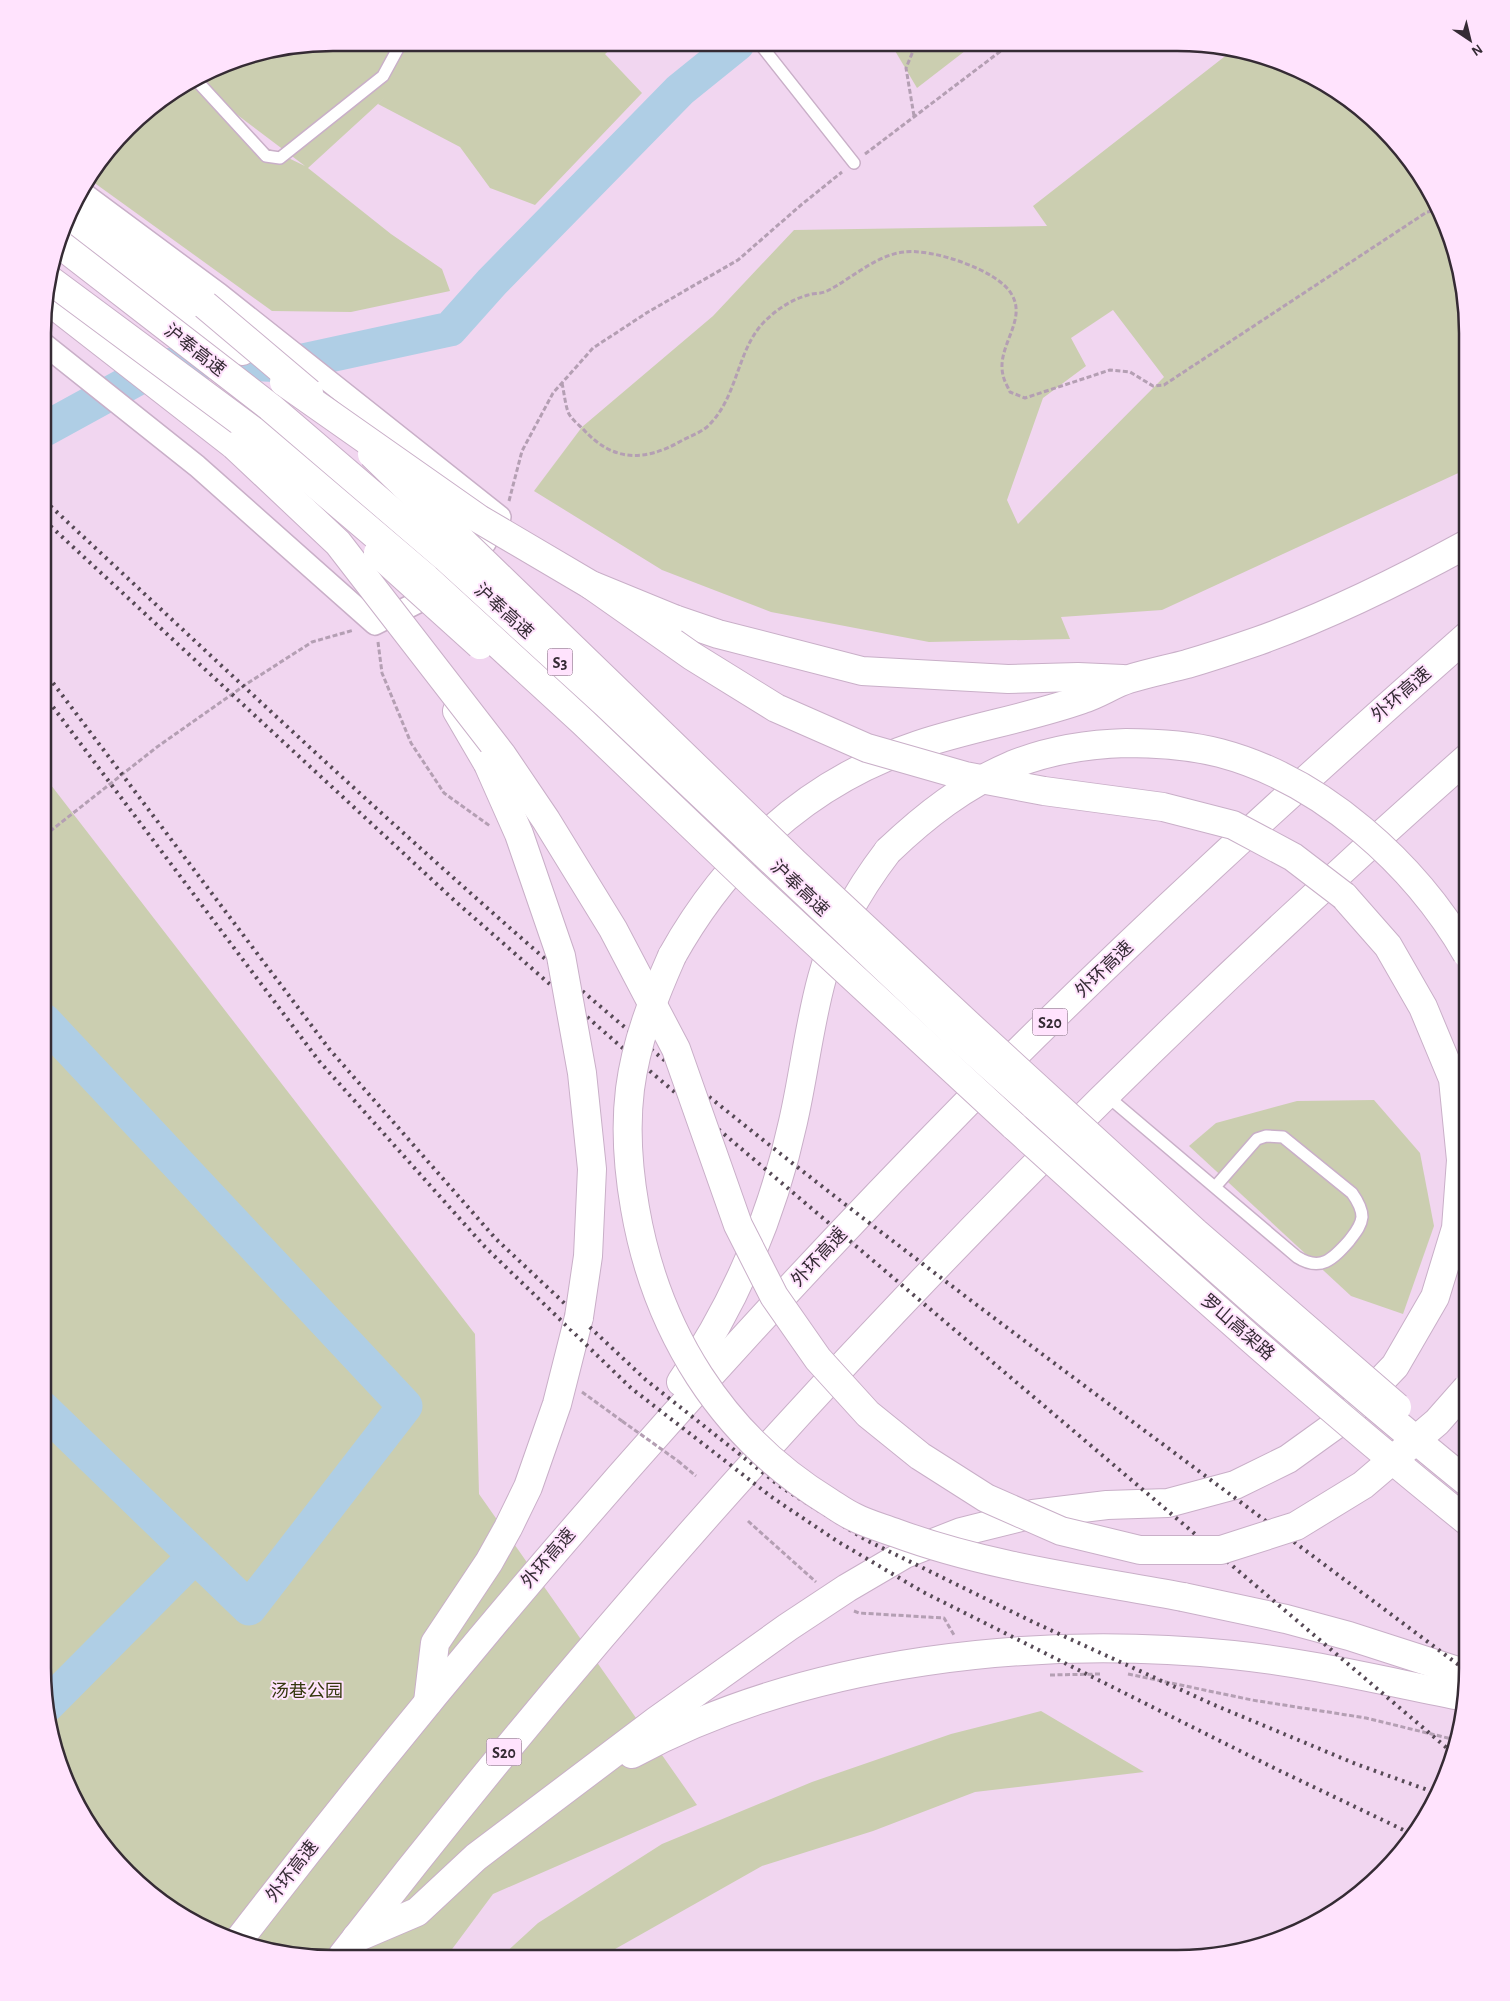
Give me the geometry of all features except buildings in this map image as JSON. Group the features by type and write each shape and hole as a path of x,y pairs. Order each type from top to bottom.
{"main road":[{"path":"77,215 212,299 787,856 1195,1232 1422,1429 1459,1459"},
{"path":"72,227 284,382 479,518 591,585 692,656 776,708 867,748 965,776 1044,791 1163,808 1232,824 1293,857 1344,896 1388,946 1423,1008 1453,1079 1459,1140"},
{"name":"沪奉高速","path":"64,248 270,407 445,557 606,704 957,1036 1034,1105"},
{"path":"58,275 112,316 308,488 574,730 929,1064 1158,1272 1393,1476 1459,1529"},
{"name":"沪奉高速","path":"56,284 252,430 426,578 583,722 760,891 1014,1126"},
{"path":"53,304 242,452 338,543 502,755 541,812 613,929 676,1049 738,1225 774,1296 818,1359 868,1414 920,1456 986,1498 1061,1531 1140,1550 1221,1550 1296,1526 1363,1485 1437,1422 1459,1397"},
{"path":"1459,548 1407,577 1331,612 1242,646 1128,680 1084,699 920,744 888,755 858,769 829,786 791,813 760,839 735,865 710,895 672,956 652,1002 638,1044 630,1088 627,1137 631,1184 641,1244 660,1302 681,1346 718,1403 759,1450 805,1487 854,1517 922,1542 967,1554 1286,1619 1331,1631 1459,1671"},
{"path":"591,585 674,619 718,634 862,671 1008,679 1078,676 1128,680"},
{"name":"外环高速","path":"243,1935 312,1845 521,1590 739,1342 852,1222 1077,994 1204,873 1459,643"},
{"path":"420,649 488,764 519,834 561,956 582,1073 592,1169 588,1256 579,1317 557,1404 528,1486 508,1528 489,1562 435,1643 428,1702"},
{"path":"658,1433 663,1407 715,1329 737,1286 759,1234 779,1177 793,1123 822,976 846,915 864,883 888,851 917,823 948,799 980,780 1013,765 1046,754 1095,745 1149,743 1186,746 1221,754 1252,764 1313,794 1342,814 1368,835 1417,884 1438,910 1459,942"},
{"name":"S20","path":"349,1947 486,1774 591,1649 698,1525 807,1404 919,1285 1106,1095 1266,940 1386,829 1459,765"},
{"name":"罗山高架路","path":"1034,1105 1188,1244 1459,1475"},
{"name":"罗山高架路","path":"1014,1126 1168,1265 1392,1460 1459,1514"},
{"path":"349,1947 417,1912 476,1857 740,1660 847,1588 905,1554 962,1532 1033,1514 1107,1505 1168,1503 1234,1485 1288,1459 1344,1418 1395,1366 1435,1297 1456,1228 1459,1187"},
{"path":"540,1809 593,1776 642,1749 689,1727 739,1707 841,1678 917,1663 982,1654 1140,1649 1233,1655 1317,1666 1457,1695"}],"street":[{"path":"51,349 198,466 375,624 449,586 485,543 500,517 355,404 212,299 87,196"}],"lane":[{"path":"200,84 266,156 280,158 383,76 397,51"},
{"path":"766,51 854,163"},
{"path":"1106,1095 1297,1257 1313,1264 1322,1263 1337,1254 1355,1234 1362,1217 1357,1200 1352,1193 1291,1142 1275,1135 1257,1139 1215,1187"}],"path":[{"path":"913,51 906,68 914,116"},
{"path":"500,517 509,501 522,452 553,393 593,348 648,312 738,260 800,205 1001,51"},
{"path":"562,383 569,414 589,436 613,452 636,456 668,449 709,426 720,412 729,394 751,337 787,302 810,294 824,292 882,259 904,252 925,253 972,265 997,278 1012,295 1017,314 1004,351 1002,374 1010,392 1025,398 1110,370 1130,372 1153,386 1164,385 1427,212 1431,211"},
{"path":"51,830 190,722 312,642 375,624 382,673 410,743 444,793 493,829"},
{"path":"580,1384 581,1391 696,1476"},
{"path":"748,1521 818,1583"},
{"path":"850,1609 858,1613 944,1618 956,1638"},
{"path":"1124,1673 1252,1700 1366,1718 1450,1738"},
{"path":"1048,1675 1105,1674"}],"green space":[{"path":"609,51 605,54 642,93 535,205 490,188 460,147 378,104 391,92 308,168 391,234 442,269 450,291 351,312 272,311 95,183 109,161 147,121 161,109 192,89 242,66 278,57 314,52","holes":["219,101 305,166 251,140"]},
{"path":"895,51 965,51 917,88"},
{"path":"1225,56 1268,66 1318,89 1349,109 1363,121 1401,161 1430,208 1444,242 1453,278 1458,314 1459,473 1162,610 1061,617 1070,639 929,642 771,612 662,570 534,491 582,427 713,316 794,230 1047,226 1033,206","holes":["1113,310 1164,377 1018,524 1007,500 1043,398 1086,366 1071,338"]},
{"name":"汤巷公园","path":"51,785 475,1334 479,1494 697,1805 493,1894 451,1950 314,1949 278,1944 242,1935 208,1921 161,1892 121,1854 109,1840 89,1809 66,1759 54,1705 51,1668"},
{"path":"1374,1100 1420,1153 1434,1226 1403,1314 1351,1296 1189,1146 1216,1123 1297,1101"},
{"path":"1041,1711 1144,1772 975,1792 873,1831 762,1866 613,1950 509,1950 538,1923 662,1844 812,1782 951,1734"}],"waterway":[{"path":"51,426 158,367 200,361 284,365 450,329 492,282 680,90 728,51"},
{"path":"51,1028 405,1406 249,1608 51,1417"},
{"path":"53,1699 195,1556"}],"railway":[{"path":"51,507 406,835 628,1030 845,1204 1066,1372 1459,1665"},
{"path":"51,527 455,901 618,1044 1447,1748"},
{"path":"51,680 330,1050 496,1239 646,1380 781,1487 866,1540 1033,1622 1212,1704 1356,1764 1431,1791"},
{"path":"51,704 319,1061 485,1247 631,1388 773,1498 837,1541 923,1592 1276,1769 1407,1831"}]}
